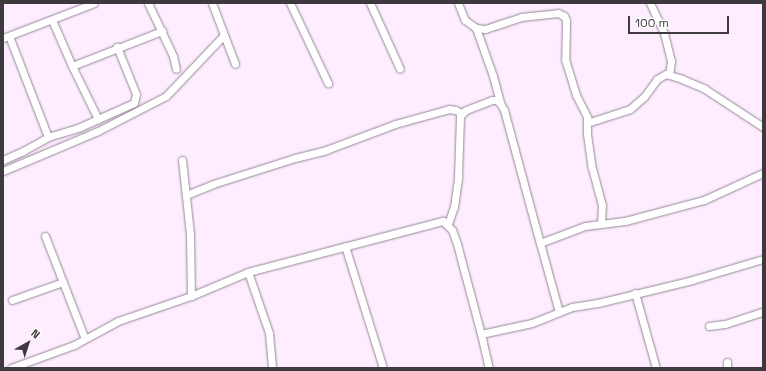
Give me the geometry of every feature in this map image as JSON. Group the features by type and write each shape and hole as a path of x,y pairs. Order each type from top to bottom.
{"street":[{"path":"48,137 6,37 94,3"},
{"path":"148,3 162,31 176,69"},
{"path":"290,3 328,84"},
{"path":"370,3 400,69"},
{"path":"458,3 465,20 476,28 484,29 521,17 558,13 564,16 566,20 565,59 576,95 587,117 592,168 602,205 601,224"},
{"path":"650,3 664,33 671,61 669,74"},
{"path":"215,4 224,35 235,64"},
{"path":"52,20 72,66 98,119"},
{"path":"476,28 493,76 500,103 504,110 559,312"},
{"path":"72,66 117,47 162,31"},
{"path":"3,170 111,124 166,96 224,35"},
{"path":"3,160 48,137 98,119 134,103 136,99 117,47"},
{"path":"587,123 630,108 644,97 657,78 661,75 669,74 705,89 763,127"},
{"path":"448,224 454,207 458,177 459,121 462,113 492,100 500,103"},
{"path":"186,195 213,184 295,158 326,150 395,124 449,109 462,113"},
{"path":"182,160 190,234 191,296"},
{"path":"540,243 585,226 658,213 704,200 763,173"},
{"path":"11,368 74,345 118,321 191,296 248,272 443,221 448,224 457,244 489,368"},
{"path":"45,236 62,282 86,339"},
{"path":"345,246 383,368"},
{"path":"481,334 532,323 572,307 598,303 692,280 763,259"},
{"path":"248,272 269,333 272,368"},
{"path":"12,300 62,282"},
{"path":"635,293 656,368"},
{"path":"710,326 725,324 763,312"}]}
